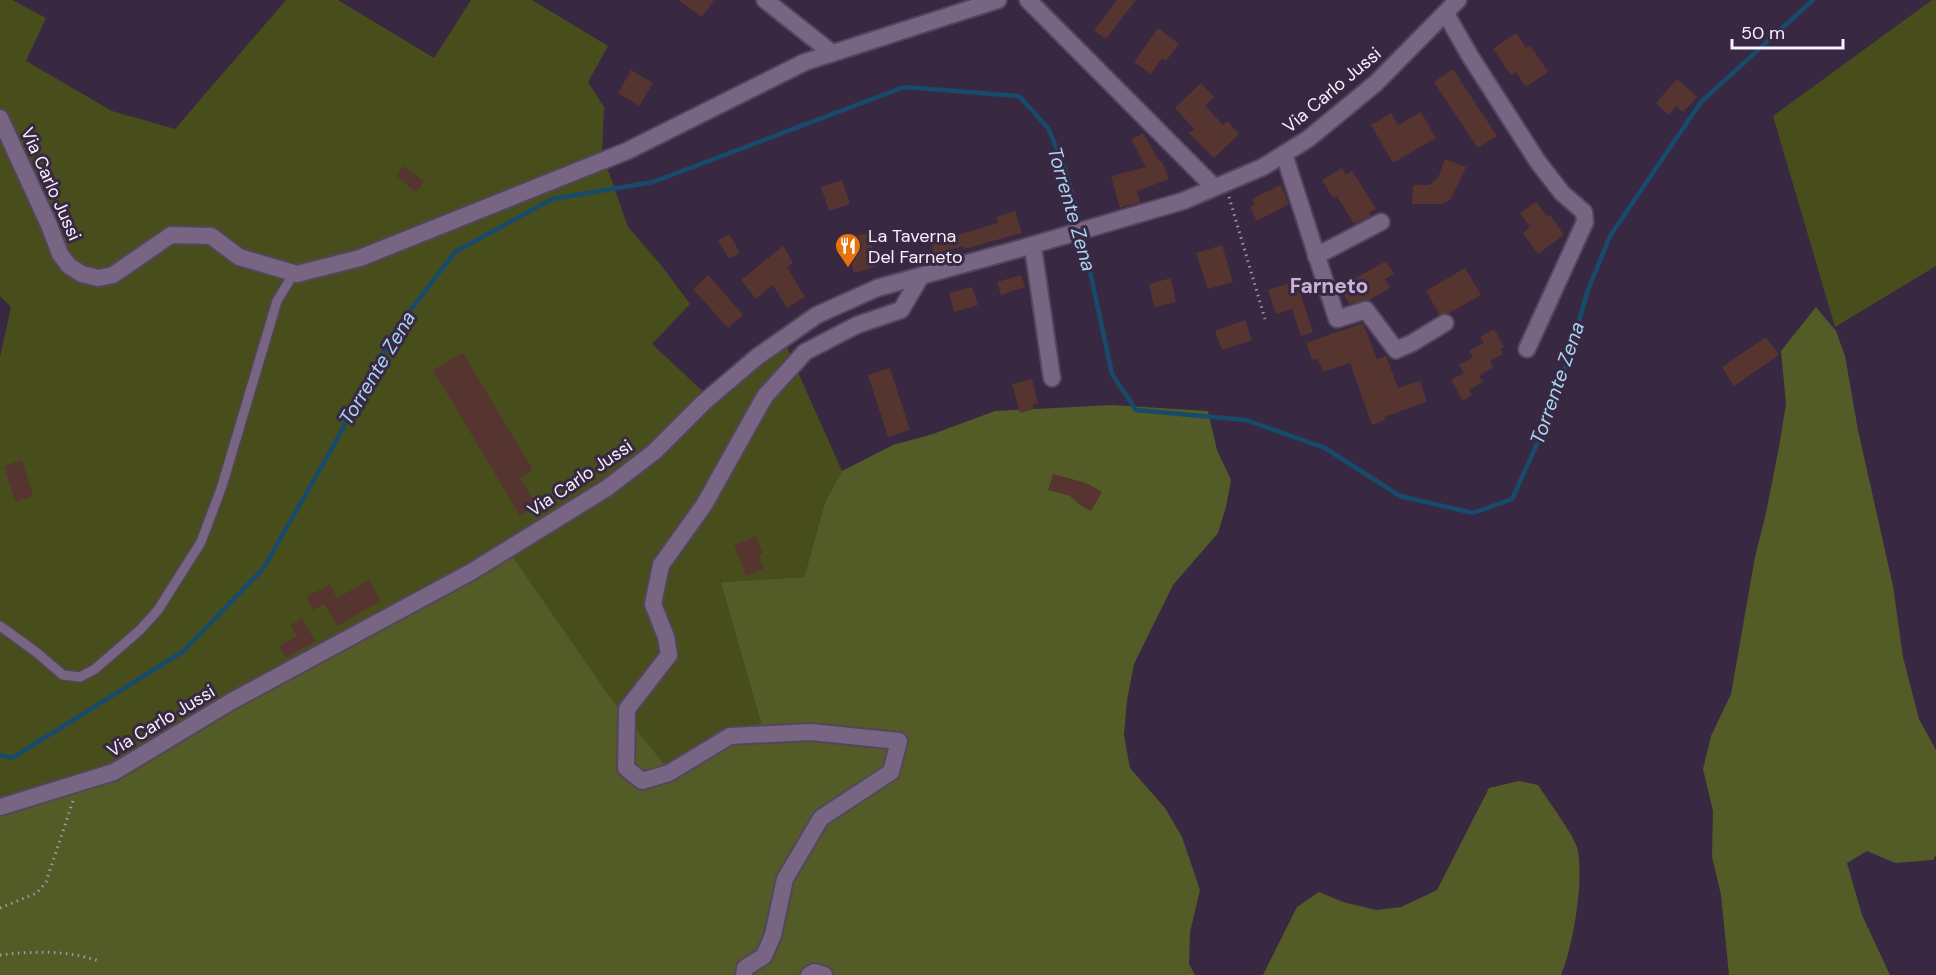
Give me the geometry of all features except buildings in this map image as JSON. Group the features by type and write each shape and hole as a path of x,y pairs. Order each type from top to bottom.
{"street":[{"path":"765,0 832,53"},
{"name":"Via Carlo Jussi","path":"0,118 60,254 69,266 82,274 98,278 113,275 171,235 211,236 239,258 294,273 360,258 627,151 805,62 998,0"},
{"path":"1028,0 1221,191"},
{"name":"Via Carlo Jussi","path":"0,807 114,772 232,701 471,572 607,488 654,452 703,403 757,357 817,315 877,288 1221,191 1308,139 1376,83 1458,0"},
{"path":"1446,14 1538,162 1562,193 1584,212 1585,222 1527,349"},
{"path":"1284,154 1336,319 1366,310 1395,350 1412,343 1445,323"},
{"path":"1316,256 1381,222"},
{"path":"1034,254 1052,378"},
{"path":"744,975 745,968 765,956 773,935 785,879 821,818 891,772 898,741 811,732 730,736 669,773 642,781 626,768 627,708 669,655 666,637 653,604 661,565 704,505 765,396 805,352 857,325 901,310 921,276"},
{"path":"809,975 814,972 824,975"}],"lane":[{"path":"0,626 63,675 80,677 95,669 140,630 158,610 201,542 222,486 278,301 294,273"}],"path":[{"path":"1221,191 1265,319"},
{"path":"0,908 37,893 46,882 79,784"},
{"path":"0,955 26,952 68,953 99,961"}],"green space":[{"path":"0,0 12,0 46,18 26,61 112,111 175,129 286,0 338,0 434,58 471,0 532,0 608,46 588,82 604,107 602,153 628,227 661,265 690,304 652,344 711,399 785,343 842,471 825,502 804,577 722,582 761,723 662,763 607,693 114,776 0,808 0,357 11,307 0,296"},
{"path":"1932,0 1936,0 1936,266 1835,327 1773,116"},
{"path":"1816,307 1836,331 1845,356 1858,430 1893,586 1903,657 1919,719 1936,750 1936,855 1933,860 1895,863 1867,851 1847,863 1862,915 1890,975 1729,975 1721,895 1712,857 1713,811 1703,769 1711,736 1731,694 1755,557 1779,447 1786,404 1781,351"},
{"path":"1112,405 1208,411 1217,450 1231,480 1218,533 1173,585 1134,664 1127,700 1124,735 1130,768 1165,808 1182,837 1200,890 1190,932 1189,964 1195,975 0,975 0,807 74,784 510,553 607,693 663,763 761,723 721,582 804,577 825,502 842,471 893,445 933,434 995,411"},
{"path":"1519,781 1538,785 1577,847 1579,893 1570,947 1561,975 1263,975 1297,907 1319,892 1343,902 1376,910 1401,907 1437,890 1489,788"}],"waterway":[{"name":"Torrente Zena","path":"0,755 12,758 182,652 263,569 396,329 455,252 552,199 653,182 904,87 1019,96 1048,128 1065,168 1078,215 1112,374 1136,410 1246,420 1325,448 1400,496 1473,513 1512,499 1553,409 1588,290 1610,236 1701,102 1813,0"}],"place":[{"name":"La Taverna Del Farneto","path":"848,269"}],"district":[{"name":"Farneto","path":"1329,286"}]}
